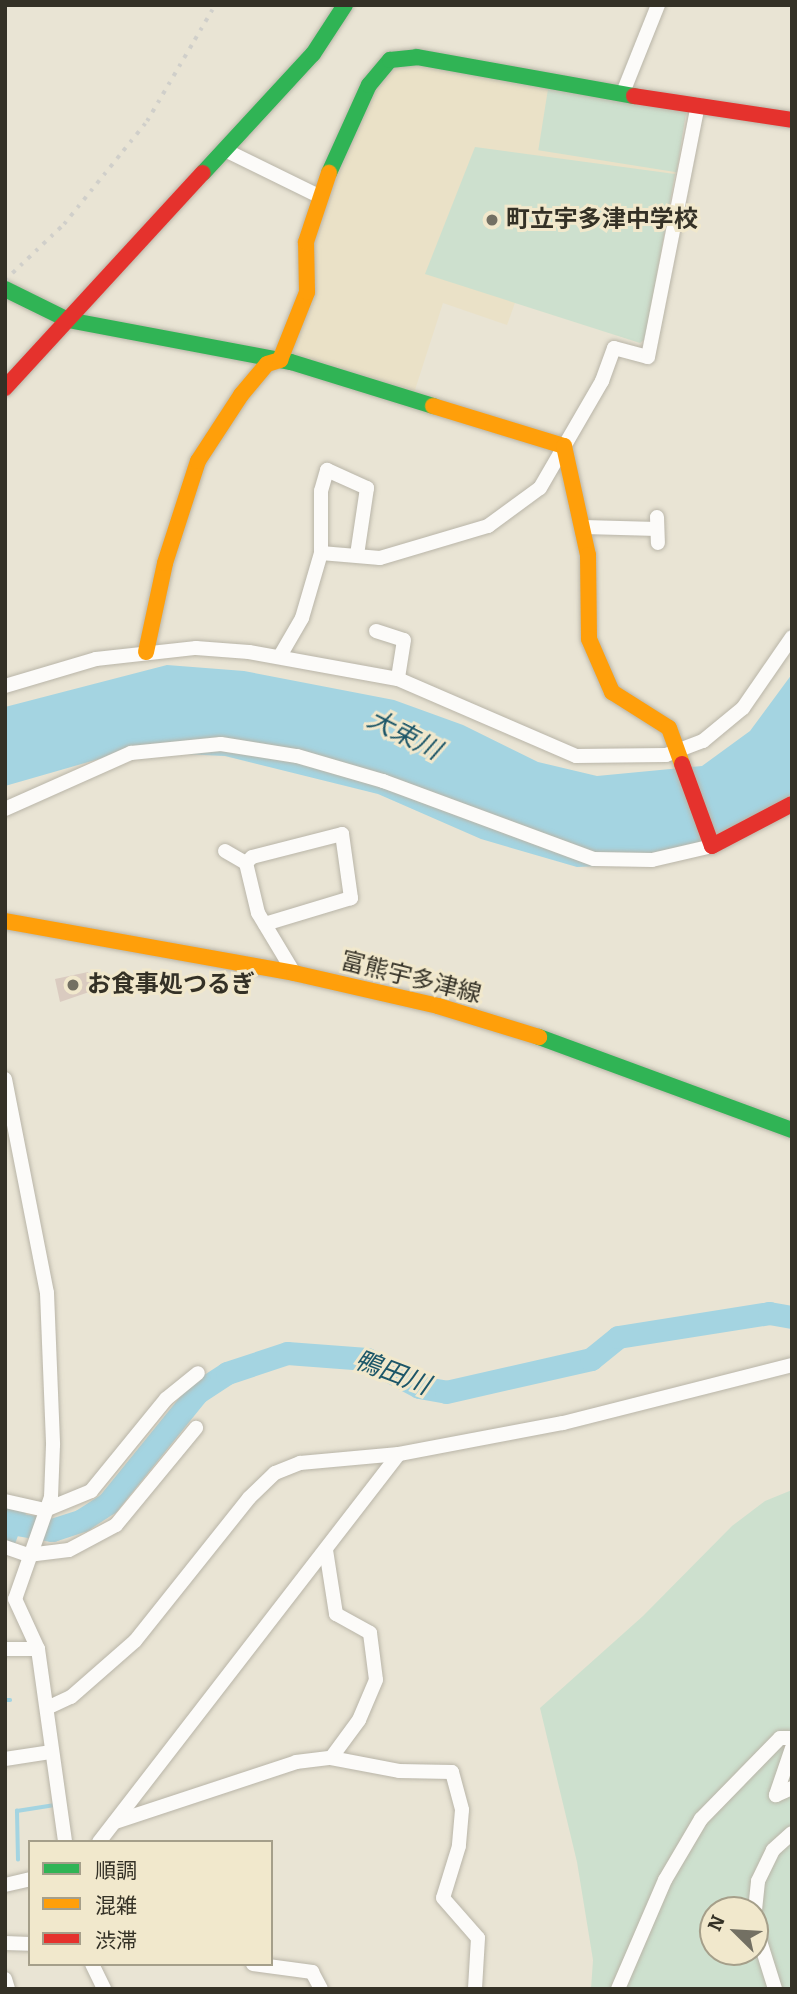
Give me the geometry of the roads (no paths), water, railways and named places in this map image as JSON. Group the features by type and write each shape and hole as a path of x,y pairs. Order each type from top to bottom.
{"street":[{"path":"5,388 316,50 345,5"},
{"path":"624,90 658,5"},
{"path":"280,360 307,292 306,242 319,196 369,85 390,60 417,57 528,80 624,90 792,120"},
{"path":"321,552 357,555 411,551 488,526 540,488 602,381 614,348 648,357 698,105"},
{"path":"225,150 319,196"},
{"path":"5,289 68,320 280,360 565,446"},
{"path":"146,652 165,563 198,461 241,396 267,364 280,360"},
{"path":"565,446 584,527 589,639 597,667 612,692 669,728 711,845"},
{"path":"280,656 302,618 321,552 321,491 327,470 367,488 357,555"},
{"path":"584,527 657,530"},
{"path":"376,632 404,640 398,679"},
{"path":"5,686 96,659 146,652 196,648 280,656 398,679 576,756 680,758 743,708 792,636"},
{"path":"5,809 131,753 221,744 297,756 383,781 594,859 652,860 711,845 789,805"},
{"path":"246,863 252,856 342,834 351,898 265,924"},
{"path":"225,851 246,863 265,924 294,973"},
{"name":"富熊宇多津線","path":"5,921 294,973 515,1028 792,1130"},
{"path":"6,1086 47,1293 53,1445 51,1497 28,1555 15,1599 38,1648 65,1840"},
{"path":"47,1708 71,1697 135,1641 249,1497 275,1473 300,1463 399,1454 563,1423 792,1365"},
{"path":"5,1501 45,1510 91,1491 166,1399 198,1373"},
{"path":"5,1547 28,1555 69,1550 116,1525 196,1428"},
{"path":"101,1840 399,1454"},
{"path":"326,1550 336,1614 370,1633 376,1680 359,1720 331,1758"},
{"path":"5,1649 38,1648"},
{"path":"618,1989 665,1880 701,1819 780,1738 792,1738"},
{"path":"792,1748 776,1795 792,1788"},
{"path":"5,1759 51,1752"},
{"path":"115,1822 203,1790 331,1758 399,1771 452,1772 462,1810 459,1846 443,1898 478,1938 475,1989"},
{"path":"756,1896 758,1881 792,1819"},
{"path":"773,1850 792,1833"},
{"path":"5,1885 28,1879"},
{"path":"5,1943 28,1944"},
{"path":"93,1966 104,1989"},
{"path":"268,1966 312,1972 321,1989"},
{"path":"768,1966 775,1989"},
{"path":"5,1979 8,1989"}],"water":[{"name":"大束川","path":"167,665 244,671 394,700 463,725 538,762 597,776 702,766 750,731 792,674 792,794 730,838 624,865 577,867 481,839 378,794 225,756 162,753 99,759 5,786 5,707"},
{"path":"5,1504 26,1513 15,1544 5,1539"}],"waterway":[{"name":"鴨田川","path":"5,1522 52,1530 82,1520 108,1503 198,1392 227,1373 287,1353 367,1359 419,1387 446,1392 591,1359 618,1337 769,1313 792,1317"},
{"path":"5,1700 10,1700"},
{"path":"18,1860 17,1811 55,1805"}],"railway":[{"path":"5,280 64,224 147,121 215,5"}],"place":[{"name":"町立宇多津中学校","path":"492,220"},
{"name":"お食事処つるぎ","path":"73,985"}]}
